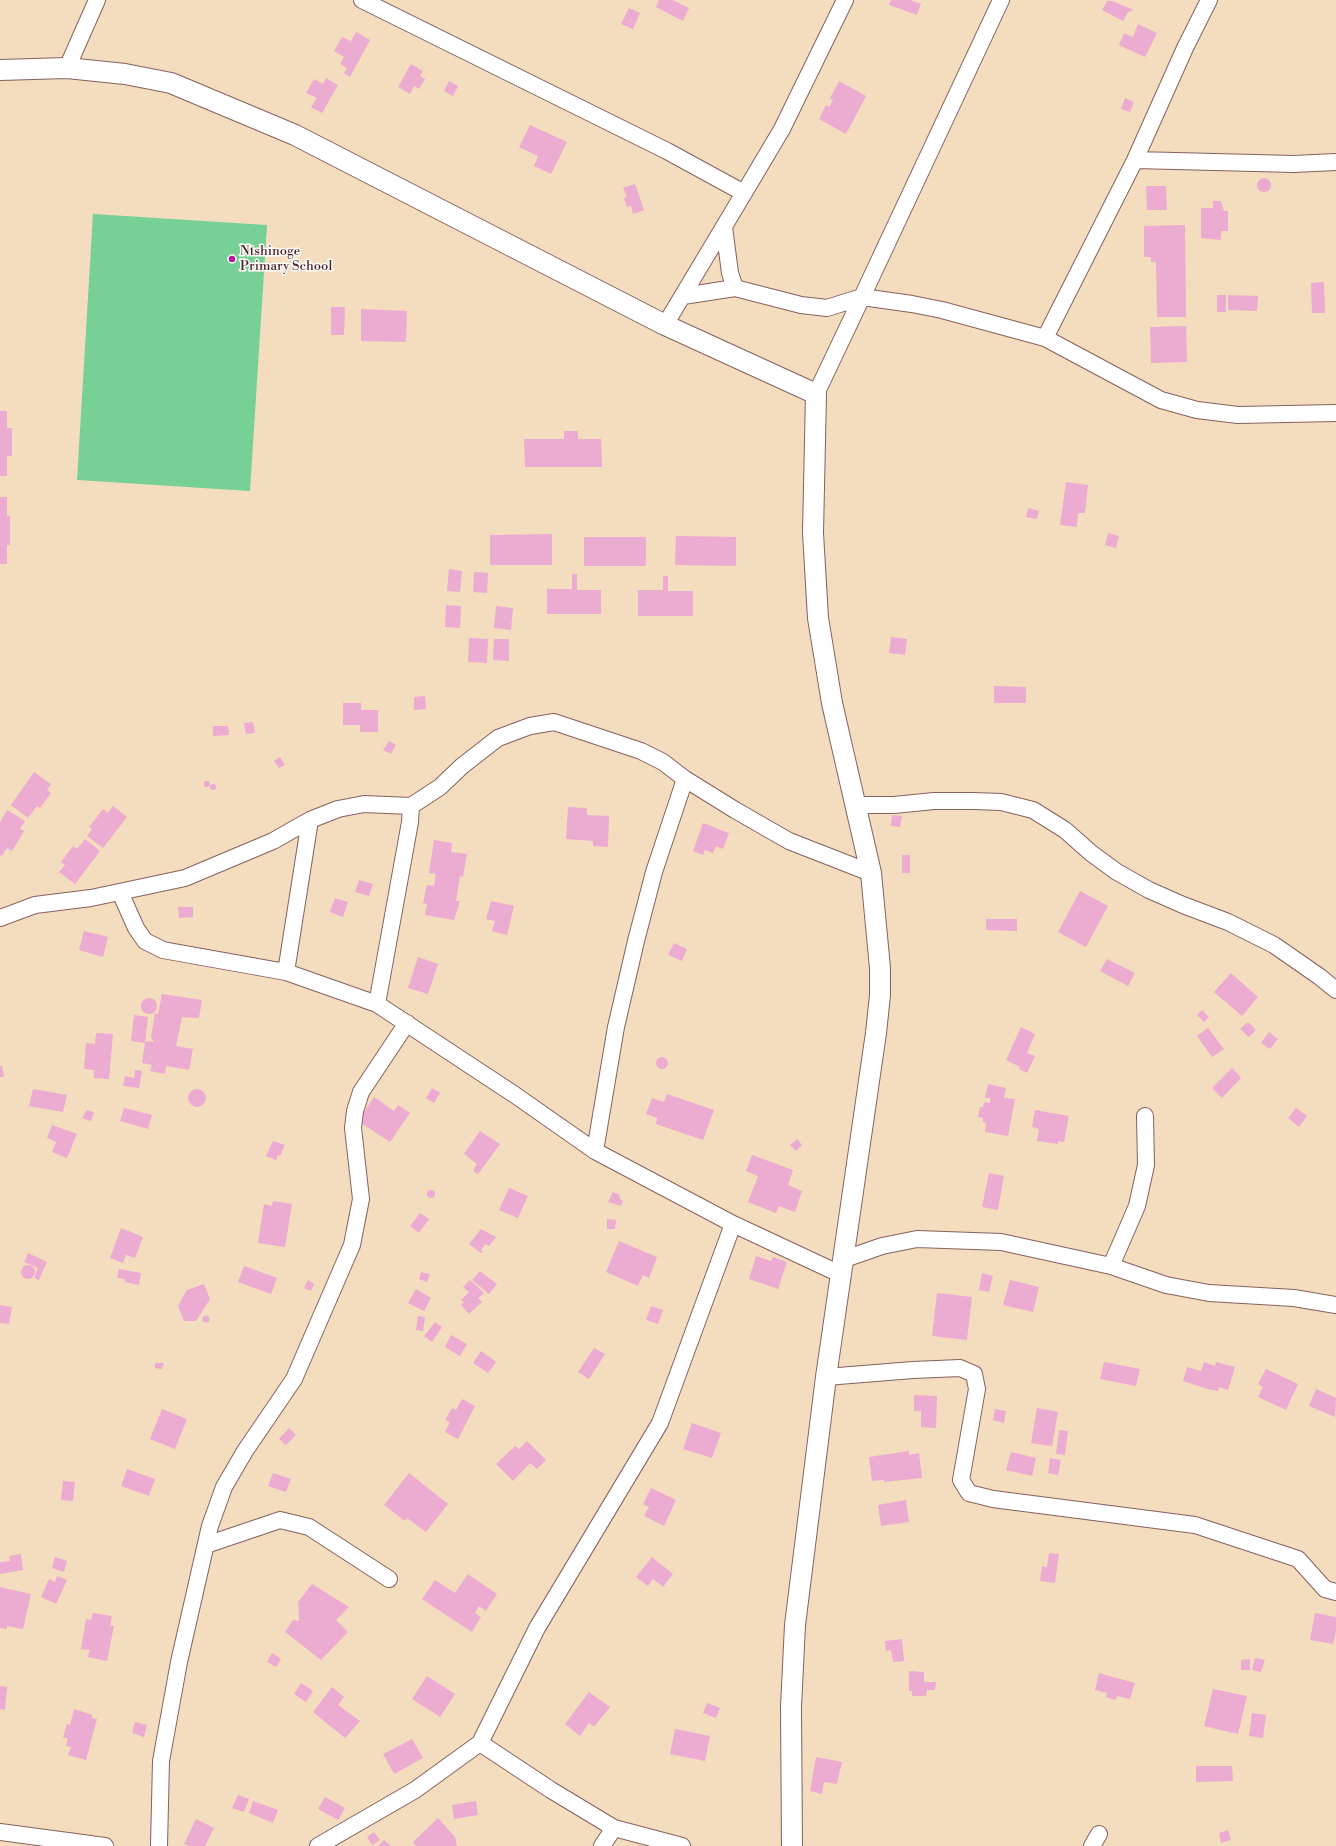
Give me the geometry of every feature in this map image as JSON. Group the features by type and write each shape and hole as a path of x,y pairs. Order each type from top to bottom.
{"street":[{"path":"66,68 97,0"},
{"path":"665,325 782,129 845,0"},
{"path":"792,1846 791,1707 795,1625 826,1376 876,1033 880,995 880,968 871,873 832,703 818,618 813,533 816,394 1001,0"},
{"path":"1045,338 1135,160 1185,48 1209,0"},
{"path":"371,2 667,151 744,193"},
{"path":"0,70 66,68 124,74 171,83 295,135 665,325 816,394"},
{"path":"1135,160 1294,164 1336,162"},
{"path":"724,227 730,273 735,288"},
{"path":"683,296 735,288 800,305 827,308 862,297 912,304 942,310 1045,338 1161,400 1197,410 1238,414 1336,412"},
{"path":"0,918 35,905 91,898 185,878 273,841 310,820 338,809 364,804 411,806 440,787 462,766 498,738 530,726 554,722 642,751 663,762 685,779 788,841 871,873"},
{"path":"595,1151 616,1027 636,941 654,872 685,779"},
{"path":"855,805 894,805 973,801 1001,802 1033,810 1065,830 1091,853 1117,872 1149,890 1228,922 1274,946 1336,990"},
{"path":"377,1004 410,822 411,806"},
{"path":"286,972 310,820"},
{"path":"120,892 136,928 145,940 163,950 286,972 377,1004 595,1151 733,1224 841,1267 882,1246 917,1239 952,1239 1001,1242 1111,1266 1166,1285 1209,1293 1294,1298 1336,1305"},
{"path":"159,1846 162,1761 179,1662 210,1526 224,1487 245,1451 294,1379 352,1245 361,1199 353,1128 354,1111 361,1092 407,1023"},
{"path":"1111,1266 1137,1206 1146,1165 1145,1116"},
{"path":"318,1846 415,1790 480,1743 537,1628 660,1423 733,1224"},
{"path":"826,1376 960,1368 974,1374 977,1389 961,1480 969,1493 992,1499 1195,1525 1298,1558 1325,1589 1336,1592"},
{"path":"206,1545 280,1520 309,1528 389,1579"},
{"path":"480,1743 551,1790 614,1828 682,1846"},
{"path":"602,1846 614,1828"},
{"path":"0,1832 105,1846"}],"green space":[{"path":"93,214 267,225 250,491 77,480"}],"building":[{"path":"659,0 673,0 689,8 683,21 656,7"},
{"path":"891,0 910,0 921,4 917,15 889,5"},
{"path":"1107,1 1112,1 1134,10 1128,12 1123,21 1102,10"},
{"path":"629,8 640,13 633,29 621,24"},
{"path":"1138,24 1157,33 1145,57 1119,45 1124,33 1133,37"},
{"path":"356,32 370,40 350,77 344,73 347,68 340,64 344,57 334,51 342,37 351,41"},
{"path":"411,64 423,71 420,76 425,79 419,89 414,86 410,94 398,87"},
{"path":"326,78 338,85 322,113 311,107 317,98 306,93 314,79 323,84"},
{"path":"449,81 458,86 453,96 444,91"},
{"path":"839,81 866,96 846,134 819,119 826,105 829,107 833,100 830,98"},
{"path":"1125,98 1134,102 1130,112 1121,109"},
{"path":"530,125 567,142 551,174 534,166 538,156 519,147"},
{"path":"1261,178 1267,178 1271,182 1271,188 1267,192 1261,192 1257,188 1257,182"},
{"path":"635,184 644,210 633,214 631,206 627,207 624,198 627,197 623,188"},
{"path":"1146,186 1166,186 1167,210 1147,210"},
{"path":"1213,201 1221,201 1224,211 1228,211 1228,231 1221,231 1221,240 1201,238 1201,208 1213,208"},
{"path":"1185,225 1186,317 1157,317 1156,262 1151,262 1151,257 1144,257 1144,226"},
{"path":"1324,282 1325,313 1312,313 1311,283"},
{"path":"1217,295 1226,295 1226,312 1217,312"},
{"path":"1228,295 1258,296 1257,311 1228,310"},
{"path":"331,307 345,307 344,335 331,335"},
{"path":"361,309 407,311 406,342 361,341"},
{"path":"1186,326 1187,362 1151,363 1150,327"},
{"path":"0,411 7,411 7,428 12,428 12,456 7,456 7,476 0,476"},
{"path":"564,431 578,431 578,439 601,439 602,467 525,467 524,439 564,439"},
{"path":"1066,482 1088,485 1085,513 1078,513 1077,527 1060,525"},
{"path":"0,497 7,497 7,516 10,516 10,545 7,545 7,564 0,564"},
{"path":"1028,508 1039,511 1037,519 1026,517"},
{"path":"1108,533 1119,536 1116,548 1105,545"},
{"path":"552,534 552,565 490,565 490,535"},
{"path":"676,536 736,537 736,566 675,565"},
{"path":"584,537 646,537 646,566 584,566"},
{"path":"449,569 462,571 460,592 447,591"},
{"path":"474,572 488,573 487,593 473,592"},
{"path":"572,574 577,574 577,590 601,590 601,614 547,614 547,589 572,589"},
{"path":"663,576 668,576 668,591 693,591 693,616 638,616 638,590 663,590"},
{"path":"446,605 461,606 460,628 445,627"},
{"path":"496,606 513,608 511,630 494,628"},
{"path":"891,637 907,639 905,655 889,653"},
{"path":"469,638 488,639 487,663 468,662"},
{"path":"494,639 509,639 509,661 493,660"},
{"path":"994,686 1026,687 1026,703 994,703"},
{"path":"425,696 426,709 414,710 414,697"},
{"path":"343,703 361,703 361,710 378,710 378,732 360,732 360,725 343,725"},
{"path":"253,722 255,733 246,734 244,723"},
{"path":"213,726 228,726 229,735 213,736"},
{"path":"389,741 396,745 391,754 383,750"},
{"path":"280,757 285,765 279,768 274,761"},
{"path":"34,772 51,784 47,790 51,793 40,808 37,806 28,818 11,805"},
{"path":"207,781 210,784 207,787 204,784"},
{"path":"213,784 216,787 213,790 210,787"},
{"path":"113,806 127,817 103,848 87,836 92,829 89,827 103,809 108,813"},
{"path":"568,807 587,808 587,815 609,816 608,847 593,846 593,841 566,839"},
{"path":"7,810 25,821 20,829 24,831 12,851 7,848 2,856 0,855 0,822"},
{"path":"892,815 902,816 900,827 891,826"},
{"path":"703,823 729,833 723,849 716,846 713,853 705,850 703,855 693,851"},
{"path":"85,839 100,851 75,884 59,872 65,865 61,862 73,846 77,849"},
{"path":"434,840 452,843 451,852 467,854 463,877 460,876 456,901 460,901 454,920 425,915 427,904 423,903 427,885 434,886 436,874 429,873"},
{"path":"902,855 910,855 910,873 902,873"},
{"path":"359,880 373,884 369,896 355,892"},
{"path":"1080,891 1108,906 1086,947 1058,932"},
{"path":"335,898 348,902 343,917 330,912"},
{"path":"491,901 514,906 507,935 492,931 495,921 486,919"},
{"path":"178,907 193,907 193,917 179,918"},
{"path":"986,919 1017,919 1017,931 986,930"},
{"path":"84,931 108,937 103,957 79,950"},
{"path":"674,943 687,949 682,961 668,955"},
{"path":"418,957 438,964 428,994 408,988"},
{"path":"1107,959 1135,973 1128,986 1100,971"},
{"path":"1231,973 1258,997 1242,1016 1214,992"},
{"path":"162,994 202,1000 199,1018 182,1017 176,1046 193,1049 189,1070 166,1066 165,1074 150,1071 152,1065 142,1063 146,1041 154,1042 151,1037 155,1013 158,1014"},
{"path":"149,998 155,1000 157,1006 155,1012 149,1014 143,1012 141,1006 143,1000"},
{"path":"1202,1010 1209,1017 1204,1022 1197,1015"},
{"path":"134,1015 148,1017 145,1043 131,1041"},
{"path":"1248,1022 1256,1030 1249,1037 1240,1029"},
{"path":"1021,1027 1035,1034 1027,1053 1035,1056 1027,1073 1019,1069 1020,1067 1006,1060"},
{"path":"1208,1028 1224,1049 1212,1057 1197,1036"},
{"path":"1269,1032 1278,1039 1270,1049 1261,1043"},
{"path":"96,1033 113,1034 109,1079 94,1078 94,1070 84,1069 86,1043 95,1044"},
{"path":"660,1057 664,1057 668,1063 664,1069 660,1069 656,1065 656,1061"},
{"path":"0,1066 2,1066 4,1077 0,1077"},
{"path":"1232,1068 1241,1078 1222,1098 1212,1088"},
{"path":"135,1070 142,1071 139,1088 123,1086 125,1076 134,1078"},
{"path":"988,1084 1006,1088 1004,1098 1015,1099 1008,1136 985,1132 986,1123 983,1122 983,1118 978,1117 980,1107 983,1107 984,1102 990,1103 990,1098 985,1098"},
{"path":"432,1088 440,1093 434,1103 426,1098"},
{"path":"33,1089 67,1095 63,1112 29,1106"},
{"path":"197,1089 203,1092 206,1098 203,1104 197,1107 191,1104 188,1098 191,1092"},
{"path":"667,1094 714,1110 703,1140 656,1124 657,1118 646,1114 652,1098 664,1102"},
{"path":"374,1097 394,1111 398,1105 410,1113 390,1142 358,1121"},
{"path":"124,1108 152,1115 148,1129 120,1121"},
{"path":"1296,1108 1307,1116 1299,1127 1288,1118"},
{"path":"87,1110 94,1112 91,1121 82,1118"},
{"path":"1035,1110 1069,1116 1064,1142 1058,1141 1058,1144 1037,1141 1039,1129 1032,1127"},
{"path":"52,1125 77,1134 67,1158 52,1152 56,1142 47,1138"},
{"path":"480,1131 500,1144 478,1174 473,1171 477,1164 464,1154"},
{"path":"797,1139 802,1145 796,1151 790,1145"},
{"path":"273,1141 285,1145 280,1156 278,1155 276,1160 266,1156"},
{"path":"752,1155 793,1170 788,1185 802,1191 795,1212 779,1206 776,1213 748,1202 758,1176 746,1171"},
{"path":"989,1173 1004,1176 998,1210 982,1207"},
{"path":"509,1188 528,1196 518,1218 499,1210"},
{"path":"429,1190 433,1190 435,1194 433,1198 429,1198 427,1196 427,1192"},
{"path":"613,1192 620,1195 619,1198 623,1201 621,1206 608,1202"},
{"path":"273,1201 292,1204 285,1247 258,1243 264,1204 272,1206"},
{"path":"420,1213 429,1219 419,1233 410,1226"},
{"path":"607,1219 616,1220 615,1229 607,1229"},
{"path":"121,1228 143,1237 135,1258 126,1255 123,1263 110,1258"},
{"path":"481,1229 496,1237 489,1246 485,1244 481,1250 483,1251 481,1253 469,1244"},
{"path":"619,1241 657,1257 649,1278 643,1275 638,1286 606,1272"},
{"path":"28,1253 47,1262 39,1280 34,1278 38,1268 24,1262"},
{"path":"756,1256 771,1261 773,1257 787,1262 778,1289 749,1279"},
{"path":"28,1265 33,1267 35,1272 33,1277 28,1279 23,1277 21,1272 23,1267"},
{"path":"244,1266 277,1278 271,1294 238,1282"},
{"path":"119,1269 141,1273 139,1285 125,1282 125,1279 117,1278"},
{"path":"480,1271 497,1284 489,1294 472,1280"},
{"path":"421,1272 430,1274 427,1282 419,1279"},
{"path":"982,1273 993,1276 989,1292 979,1290"},
{"path":"308,1280 314,1284 311,1291 304,1288"},
{"path":"470,1280 484,1293 478,1298 482,1302 469,1314 461,1305 464,1302 461,1300 469,1292 463,1287"},
{"path":"1010,1280 1039,1287 1033,1312 1003,1305"},
{"path":"204,1284 210,1299 196,1321 184,1321 178,1306 187,1290"},
{"path":"416,1289 431,1298 424,1311 408,1303"},
{"path":"937,1293 972,1297 967,1340 932,1336"},
{"path":"0,1305 12,1307 9,1324 0,1323"},
{"path":"651,1306 663,1310 658,1324 646,1320"},
{"path":"206,1315 209,1316 209,1322 206,1323 203,1322 202,1319 203,1316"},
{"path":"418,1316 425,1317 423,1331 416,1330"},
{"path":"435,1322 442,1327 432,1342 424,1336"},
{"path":"451,1335 467,1344 460,1356 445,1347"},
{"path":"594,1348 605,1354 589,1379 578,1372"},
{"path":"481,1351 496,1362 488,1373 473,1363"},
{"path":"1104,1362 1140,1369 1136,1386 1100,1379"},
{"path":"1204,1362 1215,1366 1216,1362 1235,1367 1228,1390 1219,1387 1218,1391 1208,1389 1183,1381 1187,1367 1201,1371"},
{"path":"155,1363 164,1363 162,1369 155,1368"},
{"path":"1266,1369 1298,1384 1286,1410 1258,1397 1263,1387 1258,1384"},
{"path":"1316,1389 1336,1398 1335,1417 1309,1406"},
{"path":"914,1395 937,1396 936,1428 921,1427 921,1411 914,1411"},
{"path":"462,1399 475,1406 458,1439 445,1432 450,1422 445,1420 452,1408 456,1410"},
{"path":"1037,1408 1058,1412 1052,1446 1031,1443"},
{"path":"162,1409 187,1419 175,1449 150,1439"},
{"path":"995,1409 1006,1411 1004,1423 993,1420"},
{"path":"692,1423 721,1433 712,1458 683,1449"},
{"path":"289,1428 296,1435 286,1445 279,1439"},
{"path":"1059,1430 1068,1431 1065,1455 1056,1454"},
{"path":"527,1441 546,1460 537,1469 530,1463 513,1481 496,1464 515,1446 519,1449"},
{"path":"909,1451 909,1455 919,1453 922,1478 884,1482 884,1480 872,1481 869,1457"},
{"path":"1011,1452 1036,1458 1032,1476 1006,1470"},
{"path":"1050,1458 1061,1460 1058,1475 1048,1473"},
{"path":"127,1469 155,1479 149,1496 121,1486"},
{"path":"273,1473 291,1479 286,1492 268,1486"},
{"path":"409,1473 448,1504 426,1532 407,1518 405,1521 384,1505"},
{"path":"63,1481 75,1482 73,1501 61,1500"},
{"path":"651,1488 676,1500 664,1526 644,1516 649,1507 643,1504"},
{"path":"906,1500 909,1522 881,1526 878,1505"},
{"path":"1049,1553 1059,1554 1055,1583 1040,1581 1042,1566 1047,1567"},
{"path":"21,1554 23,1570 0,1574 0,1562 10,1561 9,1556"},
{"path":"55,1557 67,1561 64,1572 52,1568"},
{"path":"652,1557 673,1574 663,1587 653,1579 648,1586 636,1577"},
{"path":"468,1574 497,1594 486,1611 479,1606 475,1613 481,1617 472,1632 422,1599 435,1580 455,1593"},
{"path":"57,1576 67,1580 56,1604 41,1597 49,1579 55,1582"},
{"path":"312,1584 349,1607 336,1620 348,1632 321,1660 285,1632 293,1620 299,1621 298,1602"},
{"path":"0,1587 31,1594 23,1629 7,1626 7,1629 0,1628"},
{"path":"93,1613 112,1616 110,1626 114,1626 107,1661 88,1657 90,1650 81,1649 86,1619 91,1620"},
{"path":"1315,1613 1336,1617 1336,1632 1333,1644 1310,1640"},
{"path":"902,1639 904,1661 893,1662 891,1650 886,1651 885,1641"},
{"path":"272,1653 281,1659 276,1667 267,1662"},
{"path":"1255,1658 1265,1660 1261,1672 1252,1670"},
{"path":"1250,1659 1250,1670 1241,1670 1241,1660"},
{"path":"909,1671 924,1672 924,1682 936,1682 935,1690 927,1690 926,1696 912,1696 912,1691 909,1691"},
{"path":"1099,1673 1135,1683 1130,1699 1117,1696 1116,1700 1106,1697 1107,1693 1095,1690"},
{"path":"427,1676 455,1694 440,1717 412,1699"},
{"path":"301,1683 313,1691 306,1702 294,1694"},
{"path":"0,1686 7,1687 5,1710 0,1709"},
{"path":"332,1687 344,1697 338,1705 360,1721 345,1738 313,1712"},
{"path":"1213,1689 1247,1696 1238,1734 1204,1726"},
{"path":"589,1692 610,1707 594,1727 589,1723 580,1736 565,1724"},
{"path":"707,1703 720,1708 716,1718 703,1713"},
{"path":"74,1709 92,1715 92,1718 97,1719 86,1760 68,1755 71,1747 66,1746 68,1739 63,1737 67,1724 70,1725"},
{"path":"1252,1713 1266,1715 1263,1738 1249,1736"},
{"path":"135,1722 147,1725 144,1737 132,1733"},
{"path":"675,1729 710,1736 705,1761 670,1754"},
{"path":"412,1739 423,1758 394,1774 383,1754"},
{"path":"816,1757 842,1762 837,1784 824,1782 822,1794 810,1791"},
{"path":"1196,1766 1232,1766 1233,1781 1196,1782"},
{"path":"238,1795 249,1799 244,1812 232,1808"},
{"path":"325,1797 345,1808 338,1820 318,1809"},
{"path":"253,1801 278,1810 273,1823 249,1813"},
{"path":"476,1801 478,1815 454,1819 452,1805"},
{"path":"438,1818 455,1837 457,1846 416,1846 413,1842"},
{"path":"196,1819 214,1828 205,1846 189,1846 184,1844"},
{"path":"1228,1830 1231,1840 1221,1843 1219,1833"},
{"path":"374,1832 380,1840 372,1845 367,1837"},
{"path":"384,1840 391,1846 378,1846"}],"place":[{"name":"Ntshinoge Primary School","path":"232,259"}]}
